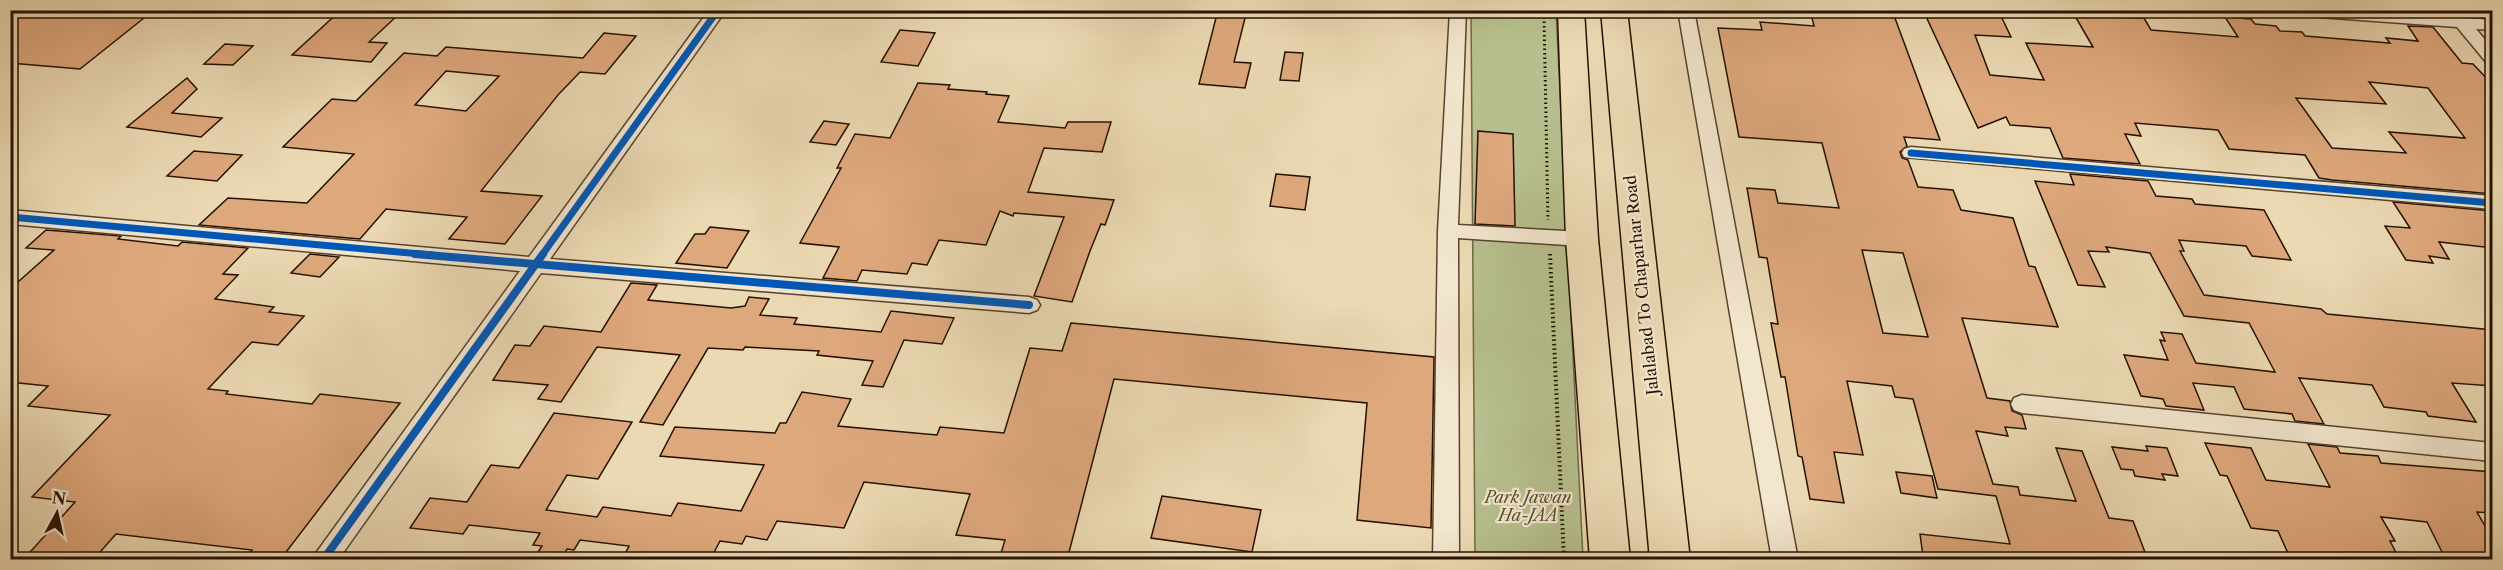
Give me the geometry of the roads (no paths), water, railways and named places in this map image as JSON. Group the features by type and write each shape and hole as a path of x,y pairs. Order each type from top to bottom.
{"main road":[{"path":"1571,10 1582,239 1610,560"},
{"name":"Jalalabad To Chaparhar Road","path":"1614,10 1670,560"}],"street":[{"path":"323,560 718,10"},
{"path":"1446,560 1448,231 1458,10"},
{"path":"1686,10 1785,560"},
{"path":"2291,10 2456,17 2493,25"},
{"path":"2456,17 2493,57"},
{"path":"1911,153 2493,203"},
{"path":"10,217 537,265 1029,305"},
{"path":"1448,231 1582,239"},
{"path":"2022,404 2493,452"}],"park label":[{"name":"Park Jawan Ha-JAA","path":"1528,506"}]}
